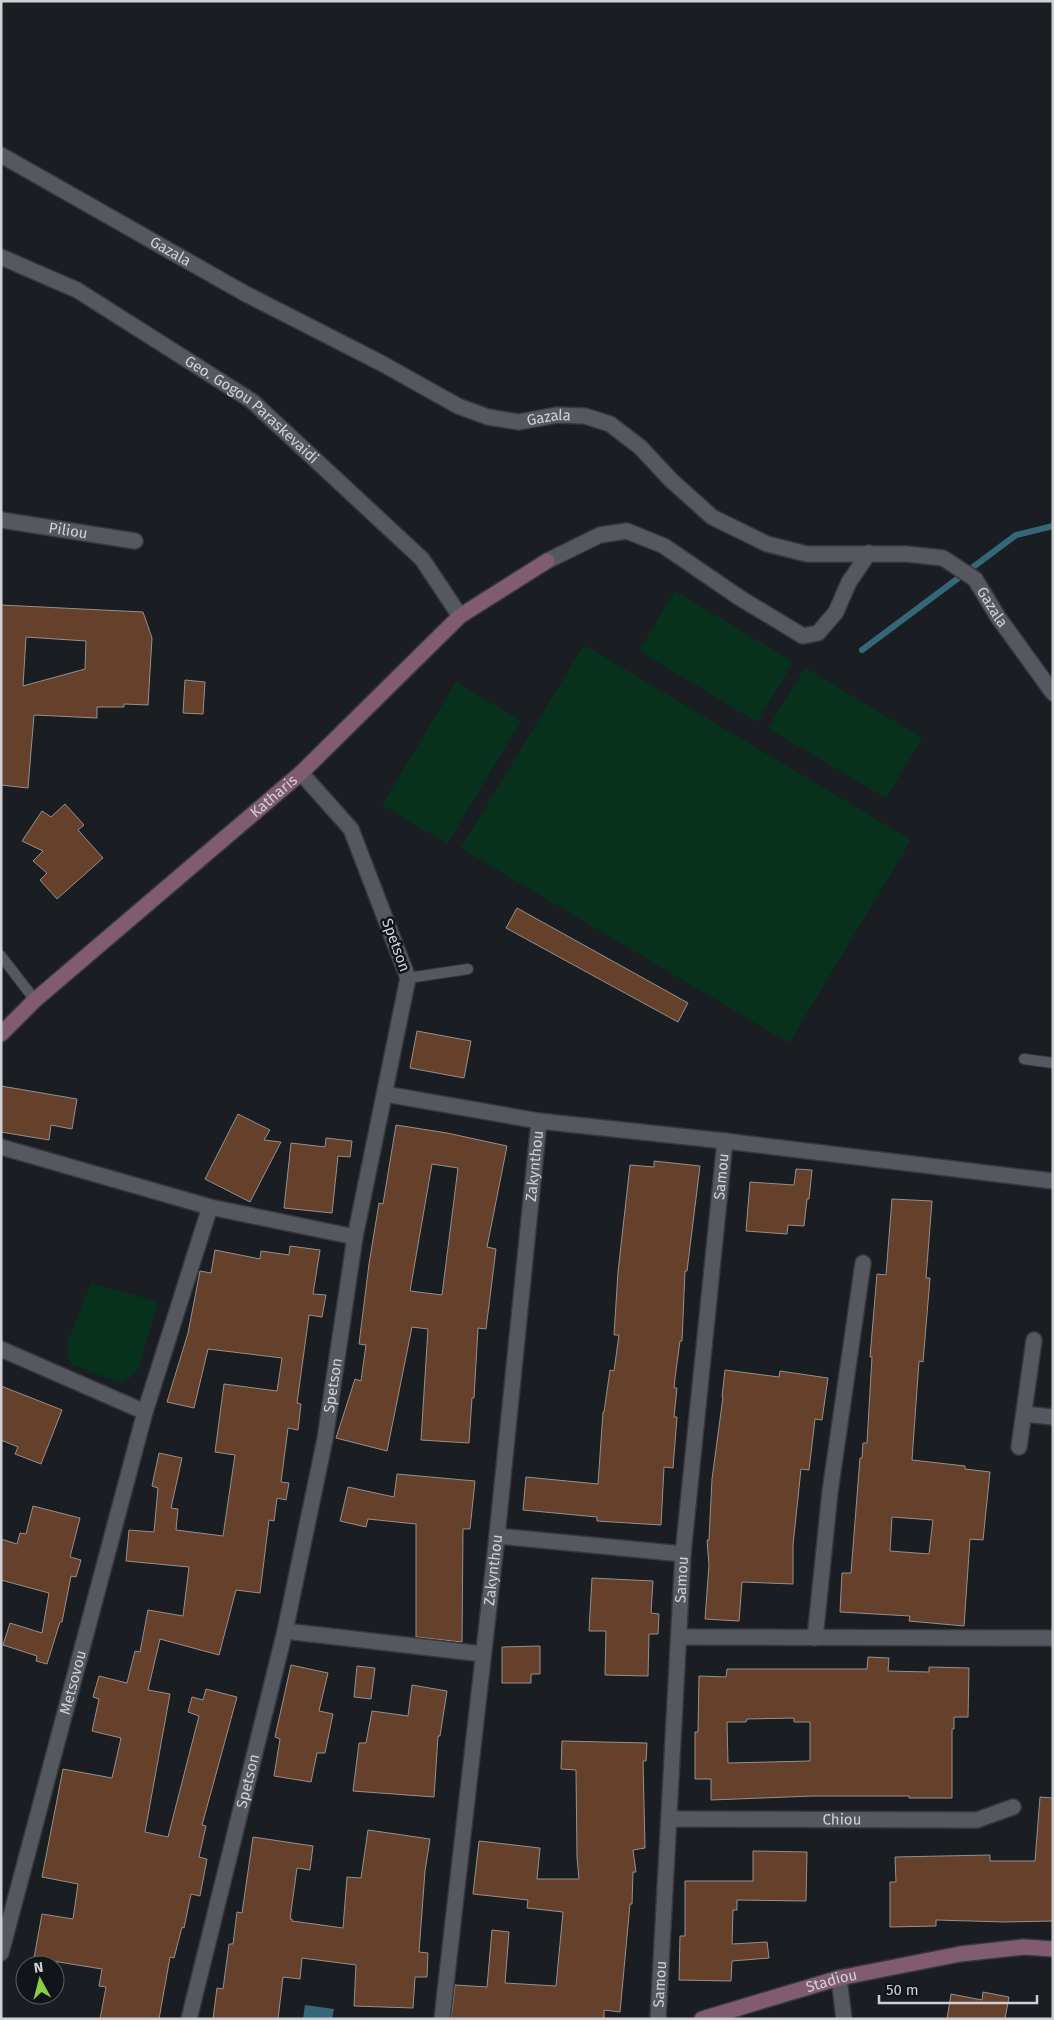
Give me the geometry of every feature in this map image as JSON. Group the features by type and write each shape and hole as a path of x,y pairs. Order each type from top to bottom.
{"street":[{"name":"Gazala","path":"1,155 244,293 389,367 458,406 488,417 519,422 557,415 585,416 610,424 640,447 671,480 712,517 767,544 807,554 906,554 943,558 975,579 998,617 1053,693"},
{"name":"Geo. Gogou Paraskevaidi","path":"1,257 77,290 252,401 422,559 460,616"},
{"name":"Piliou","path":"1,520 135,541"},
{"name":"Katharis","path":"1,1034 35,1000 301,773 460,616 546,561 600,535 627,531 664,546 740,598 804,636 818,633 836,612 848,582 869,553"},
{"name":"Spetson","path":"189,2019 286,1631 325,1439 355,1237 408,978 351,829 301,773"},
{"path":"385,1094 539,1121 725,1141 1053,1181"},
{"name":"Zakynthou","path":"442,2019 497,1536 539,1121"},
{"name":"Samou","path":"658,2019 683,1554 725,1141"},
{"path":"1,1147 210,1208 355,1237"},
{"name":"Metsovou","path":"1,1953 5,1929 145,1412 210,1208"},
{"path":"815,1638 830,1492 864,1263"},
{"path":"1019,1447 1034,1340"},
{"path":"1,1349 145,1412"},
{"path":"1024,1414 1053,1417"},
{"path":"497,1536 683,1554"},
{"path":"286,1631 483,1654"},
{"path":"679,1637 1053,1638"},
{"name":"Chiou","path":"670,1820 978,1820 1013,1807"},
{"name":"Stadiou","path":"702,2019 839,1978 960,1954 1024,1947 1053,1949"},
{"path":"839,1978 844,2019"}],"lane":[{"path":"1,956 35,1000"},
{"path":"408,978 468,969"},
{"path":"1024,1059 1053,1063"}],"green space":[{"path":"675,591 793,662 757,722 639,651"},
{"path":"584,645 911,840 789,1043 461,848"},
{"path":"805,668 922,738 886,798 768,728"},
{"path":"456,682 521,721 447,844 382,805"},
{"path":"91,1283 158,1302 139,1368 130,1378 122,1383 72,1365 67,1352 68,1341"}],"water":[{"path":"305,2005 334,2009 332,2019 303,2019"}],"building":[{"path":"1,605 143,612 152,638 148,705 124,704 124,707 97,707 97,718 34,715 28,788 1,785","holes":["26,637 86,641 85,669 23,686"]},
{"path":"185,680 205,682 203,714 183,713"},
{"path":"65,804 84,825 78,830 103,858 57,899 40,880 47,873 33,861 43,851 22,841 42,811 51,817"},
{"path":"517,908 688,1003 678,1022 506,928"},
{"path":"417,1031 471,1041 464,1078 410,1068"},
{"path":"1,1086 77,1099 72,1129 51,1125 49,1140 1,1132"},
{"path":"238,1114 270,1130 264,1140 281,1142 250,1202 205,1179"},
{"path":"396,1125 447,1133 507,1146 487,1247 496,1249 486,1329 478,1328 469,1443 421,1440 428,1329 412,1327 387,1451 336,1438 355,1379 361,1381 366,1345 359,1344 379,1203 383,1204","holes":["432,1164 458,1168 442,1295 410,1291"]},
{"path":"326,1138 352,1141 350,1157 338,1156 332,1213 284,1208 291,1143 325,1147"},
{"path":"654,1161 700,1166 687,1271 685,1271 682,1341 680,1341 674,1388 677,1388 674,1417 677,1417 673,1468 664,1467 661,1525 597,1521 597,1517 523,1510 526,1477 598,1484 603,1412 610,1370 614,1371 619,1335 614,1335 618,1272 630,1165 654,1167"},
{"path":"796,1169 812,1170 804,1226 788,1225 787,1234 746,1231 750,1182 794,1185"},
{"path":"892,1199 932,1201 926,1278 930,1278 923,1362 919,1361 912,1460 965,1466 965,1469 990,1472 983,1540 970,1539 964,1626 909,1621 910,1616 840,1612 842,1573 851,1573 860,1458 862,1458 863,1443 867,1443 872,1357 870,1357 877,1274 886,1275","holes":["892,1517 933,1520 929,1554 890,1551"]},
{"path":"290,1246 320,1250 313,1294 326,1295 322,1317 309,1315 297,1403 301,1404 298,1430 288,1428 281,1482 289,1483 286,1500 277,1498 274,1521 269,1520 260,1593 236,1590 219,1655 160,1639 148,1690 170,1694 145,1832 168,1837 199,1716 188,1712 192,1697 203,1700 206,1689 237,1697 202,1825 206,1826 199,1857 207,1859 200,1896 191,1894 184,1928 182,1927 174,1958 170,1957 159,2019 100,2019 106,1987 99,1986 102,1969 65,1963 65,1955 35,1955 42,1914 73,1919 78,1884 42,1877 63,1769 112,1778 121,1738 92,1731 99,1699 93,1697 99,1676 127,1683 135,1651 140,1652 148,1610 183,1616 189,1567 126,1561 129,1530 154,1532 158,1488 152,1486 159,1453 182,1458 171,1508 178,1509 176,1530 223,1536 235,1455 215,1452 224,1384 277,1391 282,1358 208,1349 194,1408 167,1402 188,1333 200,1271 211,1273 215,1250 260,1259 261,1251 289,1255"},
{"path":"725,1370 779,1377 780,1371 828,1378 822,1420 815,1419 809,1470 801,1469 793,1545 793,1584 742,1582 739,1621 705,1619 709,1565 707,1540 709,1540 712,1479"},
{"path":"1,1386 62,1410 41,1464 15,1454 18,1447 1,1440"},
{"path":"397,1474 475,1481 470,1529 463,1529 462,1642 416,1637 416,1524 368,1519 366,1527 340,1521 348,1487 394,1497"},
{"path":"33,1506 80,1518 70,1557 81,1560 76,1577 71,1576 62,1622 60,1622 47,1664 36,1661 37,1656 3,1645 10,1623 42,1633 49,1593 1,1580 1,1539 17,1544 20,1533 26,1534"},
{"path":"592,1578 653,1581 651,1613 659,1614 658,1634 649,1634 648,1676 605,1675 606,1631 589,1631"},
{"path":"540,1646 540,1674 531,1674 531,1683 502,1683 502,1647"},
{"path":"868,1657 889,1658 888,1671 929,1672 929,1667 969,1668 968,1717 954,1717 954,1729 952,1729 952,1798 813,1796 711,1800 711,1779 695,1779 695,1732 698,1732 699,1676 726,1677 727,1669 867,1669","holes":["794,1718 794,1722 810,1722 810,1761 728,1763 727,1722 746,1722 747,1719"]},
{"path":"291,1665 328,1673 319,1711 333,1714 325,1753 317,1753 311,1782 274,1776 280,1739 275,1737"},
{"path":"357,1666 375,1668 371,1699 354,1697"},
{"path":"412,1685 447,1691 440,1736 438,1736 434,1797 353,1791 359,1743 366,1743 372,1711 408,1716"},
{"path":"562,1741 647,1743 646,1761 643,1761 645,1848 633,1850 636,1872 633,1872 632,1904 630,1904 620,2012 604,2010 604,2019 451,2019 455,1985 487,1987 492,1930 509,1932 505,1983 556,1986 563,1912 527,1908 528,1900 473,1894 479,1841 540,1848 537,1879 579,1879 576,1770 561,1769"},
{"path":"1040,1797 1053,1798 1053,1921 936,1920 936,1926 890,1927 890,1882 896,1882 895,1857 990,1855 990,1861 1035,1861"},
{"path":"368,1830 430,1839 425,1871 419,1952 428,1953 427,1977 415,1977 413,2008 354,2006 356,1965 302,1958 300,1979 283,1977 278,2019 213,2019 217,1988 223,1989 229,1944 233,1944 237,1912 242,1913 253,1837 313,1846 310,1870 297,1868 290,1919 292,1921 343,1928 347,1877 361,1878"},
{"path":"753,1851 807,1852 806,1901 737,1900 737,1910 733,1910 732,1944 767,1942 769,1958 732,1961 731,1981 679,1980 680,1936 685,1936 685,1881 753,1881"},
{"path":"983,1992 1009,1997 1005,2019 947,2019 951,1994 982,2000"}],"waterway":[{"path":"862,650 1016,535 1053,526"}]}
